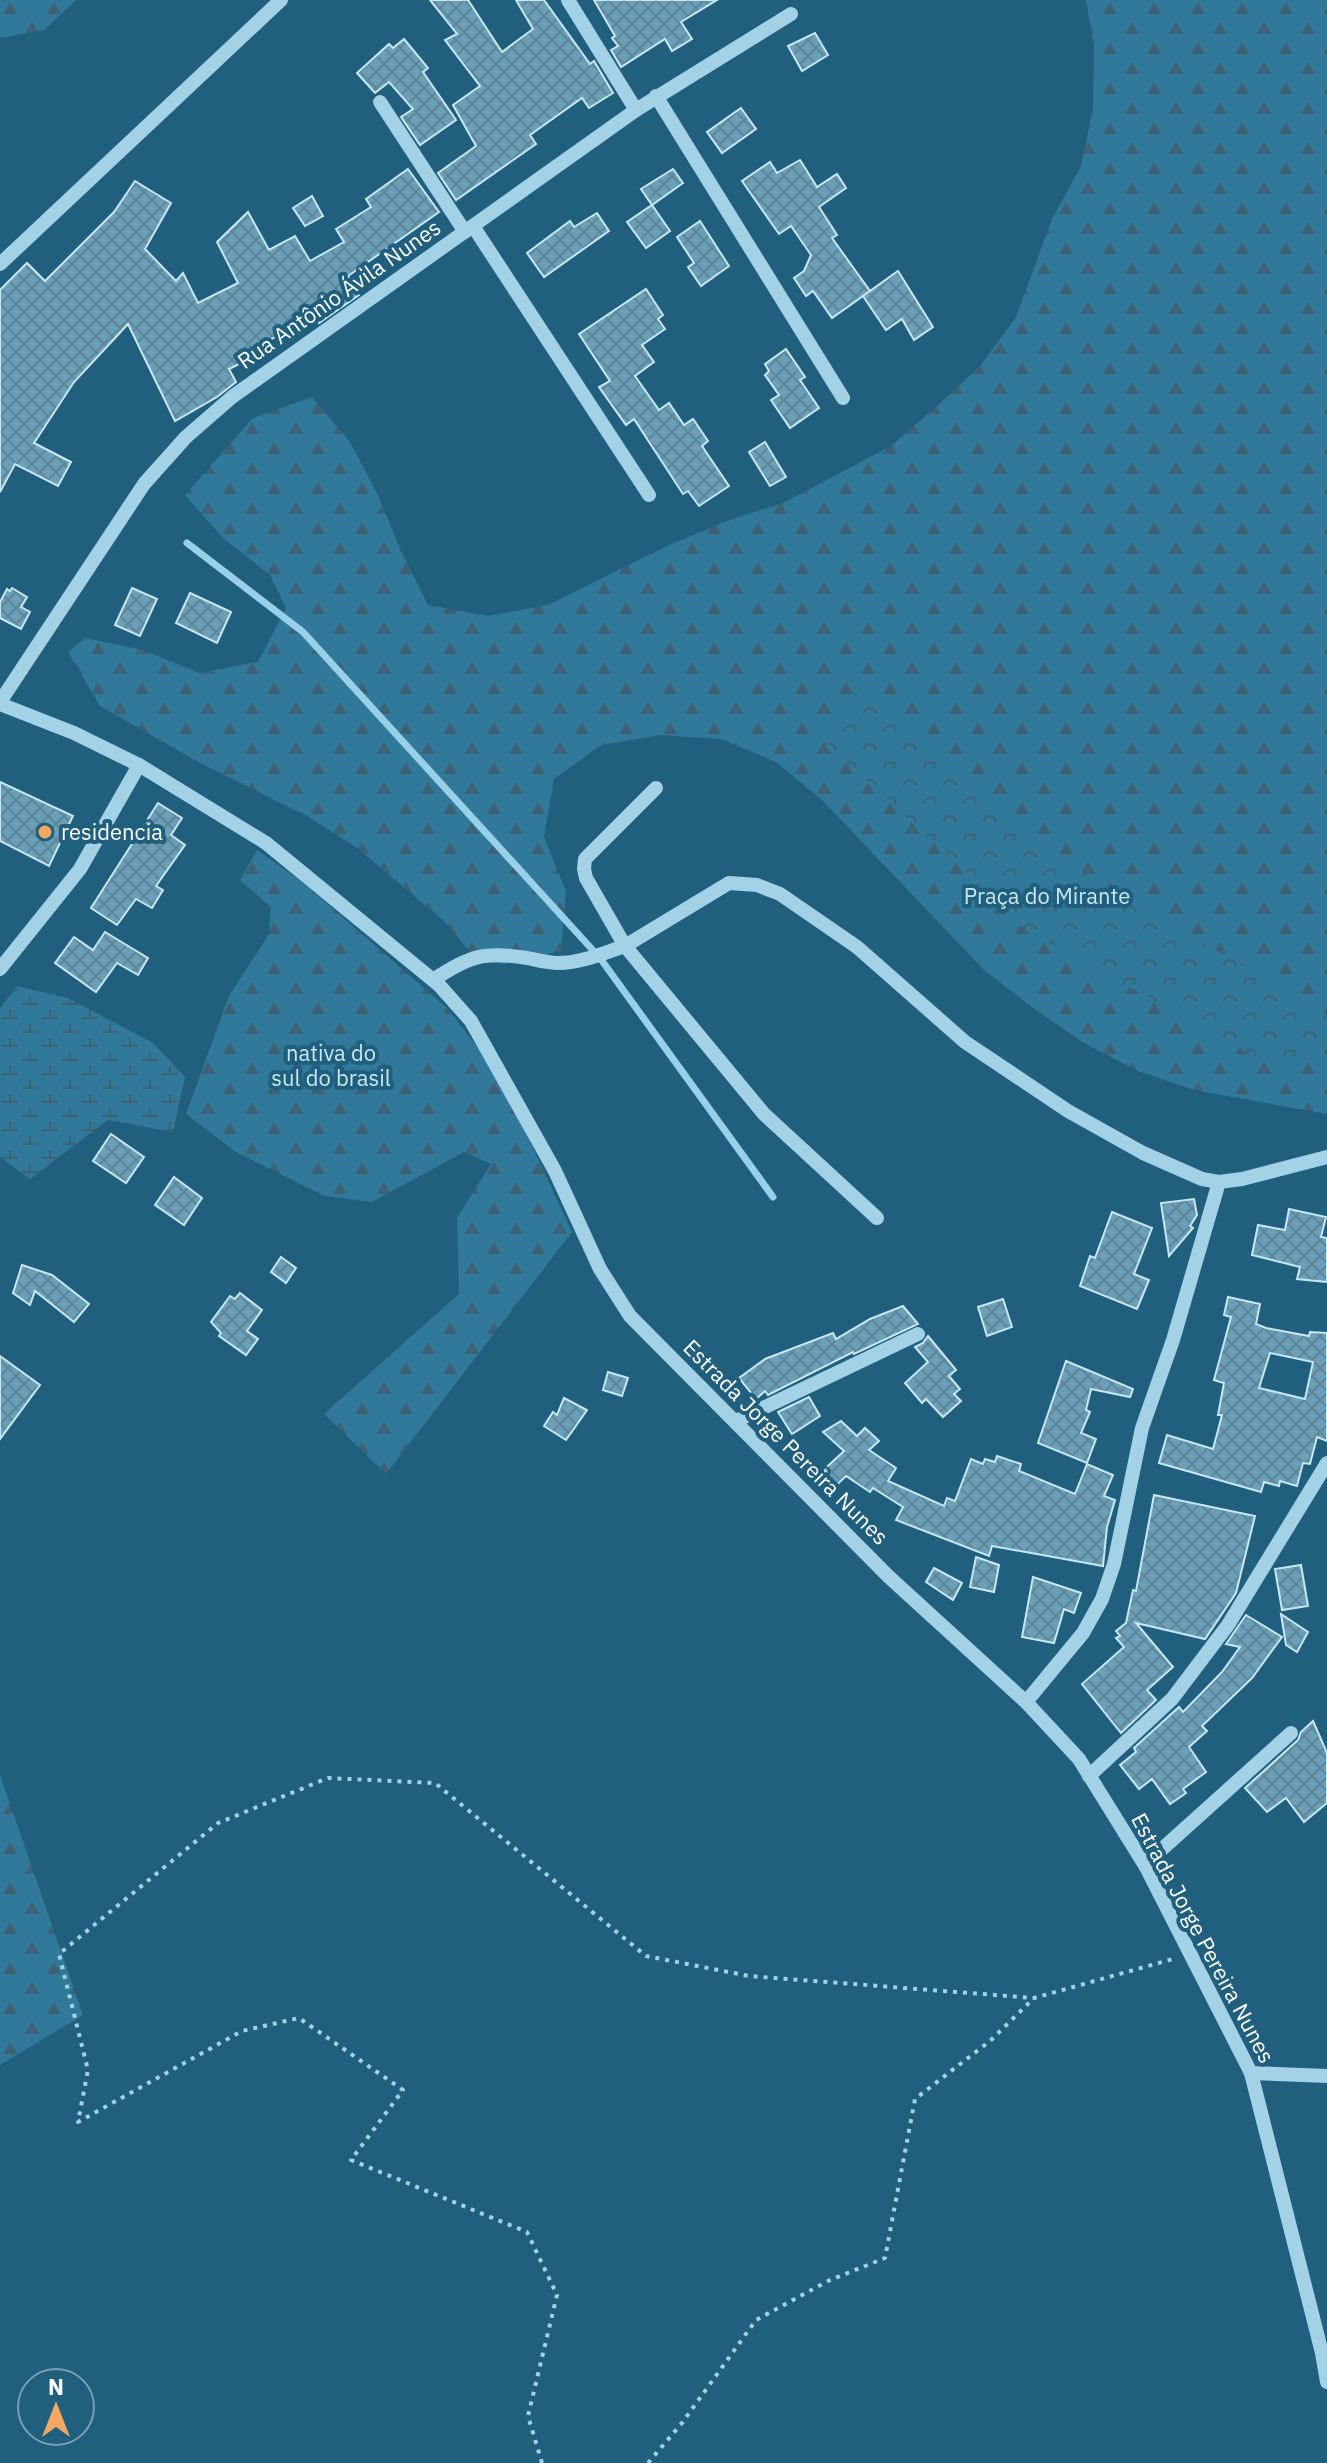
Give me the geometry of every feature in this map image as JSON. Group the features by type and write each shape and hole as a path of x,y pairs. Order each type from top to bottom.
{"street":[{"path":"0,264 281,0"},
{"path":"568,0 636,110"},
{"name":"Rua Antônio Ávila Nunes","path":"0,703 144,484 186,437 232,397 656,96 791,14"},
{"path":"656,96 843,398"},
{"path":"380,102 649,495"},
{"name":"Estrada Jorge Pereira Nunes","path":"0,703 74,733 139,765 266,843 433,980 471,1021 555,1171 600,1269 630,1316 888,1576 1026,1702 1079,1759 1146,1867 1251,2073 1325,2354 1327,2382"},
{"path":"0,969 80,869 139,765"},
{"path":"656,788 585,859 586,878 625,946 764,1114 877,1218"},
{"path":"433,980 478,955 498,954 558,963 583,960 625,946 729,883 757,885 780,894 857,947 965,1042 1068,1111 1143,1153 1202,1179 1219,1182 1327,1157"},
{"path":"1026,1702 1083,1633 1102,1599 1114,1564 1142,1428 1173,1340 1219,1182"},
{"path":"736,1421 918,1334"},
{"path":"1089,1776 1172,1699 1228,1625 1327,1463"},
{"path":"1146,1867 1291,1733"},
{"path":"1251,2073 1327,2076"}],"path":[{"path":"542,2463 528,2416 557,2295 527,2232 351,2160 403,2090 299,2018 242,2031 78,2122 88,2070 59,1954 218,1823 328,1778 435,1783 646,1956 749,1976 1034,1998 1192,1954"},
{"path":"648,2463 682,2423 756,2320 828,2281 885,2258 915,2099 990,2041 1034,1998"}],"green space":[{"path":"0,0 76,0 44,30 0,38"},
{"path":"1086,0 1327,0 1327,1114 1194,1090 1138,1071 1084,1043 984,970 823,801 776,762 721,739 661,735 601,745 554,779 544,837 566,891 561,951 504,964 476,959 446,923 356,847 307,816 200,763 100,706 68,652 85,638 143,650 199,673 258,662 286,608 270,575 224,539 185,495 253,418 312,397 350,442 428,605 488,616 548,605 667,546 727,521 783,503 891,446 980,366 1016,317 1052,219 1081,166 1093,108 1094,47"},
{"name":"Praça do Mirante","path":"866,683 1077,869 1327,1015 1327,1033 1281,1071 1028,931 821,737"},
{"name":"nativa do sul do brasil","path":"257,850 302,882 447,1008 498,1073 572,1232 386,1474 324,1414 459,1294 457,1218 491,1164 464,1152 372,1202 325,1196 236,1152 186,1114 229,996 269,934 271,907 240,880"},
{"path":"17,986 68,998 153,1043 185,1077 173,1132 108,1120 30,1179 0,1157 0,1008"},
{"path":"0,1775 83,2015 0,2065"}],"building":[{"path":"430,0 468,0 502,52 533,29 516,0 544,0 590,64 594,61 613,93 589,108 582,98 530,135 536,144 456,200 438,173 476,146 453,105 480,86 445,40 457,34"},
{"path":"594,0 717,0 681,22 692,39 672,51 665,39 621,67 611,50 618,46 612,38 615,36"},
{"path":"815,33 828,55 802,71 788,46"},
{"path":"404,39 428,68 423,72 456,120 420,145 401,117 413,109 389,82 375,93 357,73 389,44 393,48"},
{"path":"741,108 756,129 722,153 707,132"},
{"path":"800,160 817,187 837,174 846,188 819,207 837,235 832,238 870,291 832,318 813,291 806,296 794,278 804,271 811,255 791,226 779,234 742,181 770,162 777,173"},
{"path":"408,169 439,212 348,276 359,295 319,323 315,316 262,344 266,351 229,369 236,382 217,397 175,421 128,324 74,382 34,443 71,462 58,486 15,464 0,492 0,290 27,263 45,281 114,212 135,181 171,203 145,249 176,281 183,273 198,303 238,283 217,242 248,212 269,250 295,236 310,261 344,242 336,229 371,207 366,199"},
{"path":"673,169 683,183 652,205 641,189"},
{"path":"312,196 323,216 305,226 293,208"},
{"path":"652,205 670,231 646,248 627,222"},
{"path":"597,213 609,231 544,277 527,253 570,221 574,227"},
{"path":"700,221 729,266 701,286 688,267 694,263 677,237"},
{"path":"898,271 933,327 914,340 902,319 886,330 863,296"},
{"path":"646,289 663,315 658,319 665,329 642,345 654,362 635,376 659,410 669,403 684,425 693,419 708,441 702,446 729,486 699,506 688,491 683,494 634,419 626,425 599,387 610,381 579,334"},
{"path":"786,349 805,377 800,380 819,408 790,428 771,400 779,395 765,375 769,371 765,364"},
{"path":"765,442 786,477 770,486 749,452"},
{"path":"12,588 27,597 21,607 30,612 21,629 0,618 0,602 7,589 10,591"},
{"path":"132,588 157,599 140,636 115,625"},
{"path":"190,593 231,612 217,643 176,623"},
{"path":"0,782 73,816 49,866 0,841"},
{"path":"158,803 182,818 171,835 185,845 156,886 163,890 152,908 136,899 117,925 91,908"},
{"path":"105,932 148,958 138,975 117,963 96,992 55,963 74,937 93,950"},
{"path":"111,1134 144,1157 126,1183 93,1161"},
{"path":"174,1177 202,1198 184,1225 155,1205"},
{"path":"1194,1199 1197,1215 1190,1226 1193,1228 1169,1256 1161,1203"},
{"path":"1289,1209 1326,1217 1321,1237 1327,1238 1327,1282 1297,1279 1300,1267 1252,1255 1258,1225 1285,1230"},
{"path":"1112,1212 1152,1228 1134,1274 1149,1280 1137,1309 1080,1286 1090,1256 1095,1258"},
{"path":"281,1257 296,1268 286,1283 271,1272"},
{"path":"22,1265 52,1275 89,1304 74,1322 35,1291 30,1305 13,1293"},
{"path":"240,1293 262,1310 247,1331 258,1339 246,1355 219,1336 221,1333 211,1322 230,1296 235,1299"},
{"path":"1228,1297 1260,1304 1256,1324 1266,1328 1309,1336 1310,1332 1327,1333 1327,1441 1317,1437 1310,1464 1303,1463 1297,1486 1280,1481 1279,1486 1264,1482 1261,1492 1159,1463 1167,1435 1213,1449 1222,1415 1218,1415 1224,1383 1214,1380 1231,1317 1224,1315","holes":["1270,1353 1313,1362 1305,1399 1259,1388"]},
{"path":"1003,1299 1012,1327 987,1336 978,1307"},
{"path":"903,1306 918,1324 853,1352 768,1395 765,1391 756,1399 739,1378 765,1359 833,1333 836,1339 870,1319"},
{"path":"928,1336 956,1370 949,1376 960,1389 954,1394 961,1401 943,1417 926,1399 922,1403 905,1383 928,1362 915,1347"},
{"path":"0,1356 40,1385 0,1439"},
{"path":"1066,1361 1133,1389 1130,1397 1091,1389 1086,1410 1090,1412 1081,1433 1096,1439 1087,1463 1038,1443"},
{"path":"608,1372 628,1378 622,1396 603,1390"},
{"path":"809,1397 820,1416 792,1434 778,1412"},
{"path":"564,1398 587,1410 566,1440 544,1426 553,1412 557,1415"},
{"path":"841,1421 857,1436 865,1428 879,1441 869,1450 896,1468 888,1481 944,1506 947,1498 955,1501 971,1459 983,1464 985,1459 995,1462 997,1456 1021,1464 1019,1471 1075,1494 1087,1464 1113,1475 1104,1496 1115,1500 1107,1527 1103,1566 992,1546 989,1556 896,1520 903,1507 873,1488 870,1492 846,1476 831,1490 817,1476 844,1451 823,1432"},
{"path":"1154,1495 1255,1516 1236,1593 1205,1639 1136,1623 1173,1667 1147,1690 1156,1700 1121,1733 1082,1684 1124,1647 1116,1638 1120,1636 1116,1631 1126,1623 1133,1590 1136,1591"},
{"path":"976,1557 999,1565 994,1592 970,1587"},
{"path":"1301,1565 1308,1606 1282,1610 1275,1569"},
{"path":"934,1568 962,1583 953,1600 926,1582"},
{"path":"1033,1577 1081,1593 1074,1613 1064,1609 1054,1643 1022,1637"},
{"path":"1281,1614 1308,1632 1297,1652 1286,1645"},
{"path":"1246,1615 1282,1637 1252,1678 1202,1726 1207,1731 1189,1747 1206,1772 1183,1789 1186,1793 1170,1804 1152,1779 1139,1789 1120,1765 1179,1707 1183,1712 1222,1672 1240,1647 1226,1644"},
{"path":"1313,1721 1327,1753 1327,1803 1304,1822 1286,1798 1267,1812 1245,1788 1298,1740 1301,1732"}],"waterway":[{"path":"187,543 303,632 600,958 773,1197"}],"place":[{"name":"residencia","path":"45,832"}]}
